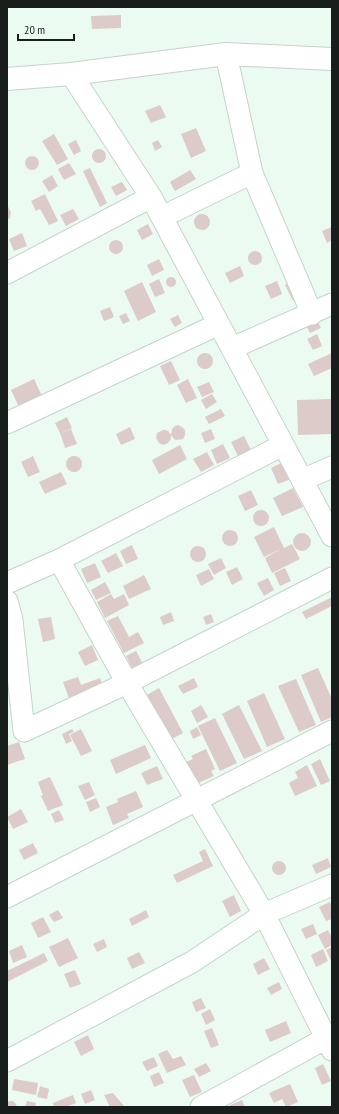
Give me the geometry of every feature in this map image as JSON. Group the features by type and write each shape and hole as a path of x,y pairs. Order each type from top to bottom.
{"street":[{"path":"226,54 252,173 312,314"},
{"path":"7,79 71,74 226,54 332,58"},
{"path":"71,74 151,197 332,536"},
{"path":"162,217 252,173"},
{"path":"7,273 151,197"},
{"path":"232,348 332,304"},
{"path":"7,423 219,324"},
{"path":"7,583 59,560 284,445"},
{"path":"302,480 332,467"},
{"path":"59,560 127,683 264,914 330,1041 201,1107"},
{"path":"7,601 12,620 24,731 127,683 332,578"},
{"path":"7,896 332,731"},
{"path":"7,1061 192,962 264,914 332,885"}],"building":[{"path":"121,15 121,28 92,29 91,16"},
{"path":"160,105 166,117 151,123 145,111"},
{"path":"196,128 206,151 191,158 181,134"},
{"path":"54,134 68,159 57,165 42,141"},
{"path":"76,140 81,151 74,155 68,144"},
{"path":"158,140 162,147 155,151 152,143"},
{"path":"96,149 102,149 106,153 106,159 102,163 96,163 92,159 92,153"},
{"path":"29,156 35,156 39,160 39,166 35,170 29,170 25,166 25,160"},
{"path":"69,163 76,174 64,180 58,169"},
{"path":"90,168 107,203 100,207 83,171"},
{"path":"190,170 196,179 175,191 170,182"},
{"path":"52,175 58,186 49,192 42,181"},
{"path":"122,182 127,190 116,196 111,187"},
{"path":"45,194 58,221 49,225 40,209 36,211 31,201"},
{"path":"7,206 11,213 10,218 7,220"},
{"path":"73,209 79,219 66,226 60,215"},
{"path":"202,214 209,219 210,222 205,229 202,230 195,225 194,222 199,215"},
{"path":"148,224 153,234 142,240 137,230"},
{"path":"332,227 332,240 327,243 322,231"},
{"path":"22,233 27,246 14,251 9,239"},
{"path":"113,240 119,240 123,244 123,250 119,254 113,254 109,250 109,244"},
{"path":"252,251 258,251 262,255 262,261 258,265 252,265 248,261 248,255"},
{"path":"159,259 164,270 152,276 147,265"},
{"path":"240,266 244,276 230,283 225,273"},
{"path":"169,277 173,277 175,278 175,286 169,287 166,284 166,280"},
{"path":"159,279 165,293 155,297 149,284"},
{"path":"277,281 282,294 271,299 265,286"},
{"path":"142,282 156,312 138,321 124,291"},
{"path":"291,282 299,298 293,301 285,285"},
{"path":"110,307 114,317 104,321 100,311"},
{"path":"126,313 130,321 123,324 119,316"},
{"path":"178,315 182,323 175,327 170,319"},
{"path":"315,316 321,328 310,333 304,322"},
{"path":"317,334 322,346 313,350 307,339"},
{"path":"205,353 211,355 213,361 211,367 205,369 199,367 197,361 199,355"},
{"path":"332,353 332,368 314,376 308,364"},
{"path":"171,361 180,380 169,385 160,366"},
{"path":"34,379 42,396 19,407 11,390"},
{"path":"188,379 197,398 186,403 177,385"},
{"path":"209,382 214,392 202,397 197,387"},
{"path":"212,394 217,402 206,409 201,400"},
{"path":"332,399 332,434 298,435 297,400"},
{"path":"221,409 225,416 209,424 205,417"},
{"path":"67,417 72,428 61,433 71,429 77,444 65,448 55,423"},
{"path":"178,425 185,430 183,439 175,440 171,435 172,429 175,426"},
{"path":"130,427 135,439 121,445 116,434"},
{"path":"211,429 215,439 205,443 201,433"},
{"path":"163,430 168,431 171,435 171,439 168,443 163,445 159,443 156,438 157,433"},
{"path":"244,436 251,450 238,456 231,442"},
{"path":"223,444 230,458 217,464 211,450"},
{"path":"180,445 187,459 159,474 152,460"},
{"path":"207,452 214,465 201,472 193,459"},
{"path":"33,456 40,472 28,477 21,462"},
{"path":"74,456 80,458 82,464 80,470 74,472 68,470 66,464 68,458"},
{"path":"283,462 291,479 278,484 271,468"},
{"path":"61,472 67,484 45,494 39,482"},
{"path":"293,488 303,507 282,516 273,498"},
{"path":"251,490 258,505 245,511 238,496"},
{"path":"258,510 264,510 269,515 267,524 264,526 258,526 253,521 253,515"},
{"path":"274,527 284,548 292,544 300,559 272,573 265,558 281,549 264,557 254,537"},
{"path":"227,530 233,530 238,535 236,544 233,546 227,546 222,541 222,535"},
{"path":"302,533 308,536 311,542 308,548 302,551 296,548 293,542 296,536"},
{"path":"132,545 138,559 126,564 120,551"},
{"path":"198,546 205,551 206,554 201,561 198,562 191,557 190,554 195,547"},
{"path":"116,553 123,566 108,573 101,561"},
{"path":"221,558 226,568 214,575 208,564"},
{"path":"95,563 101,577 87,583 81,569"},
{"path":"237,567 243,579 232,585 226,572"},
{"path":"285,568 291,581 280,586 274,573"},
{"path":"209,569 214,579 201,586 196,575"},
{"path":"144,575 151,589 129,599 123,586"},
{"path":"268,578 274,590 264,596 257,583"},
{"path":"105,582 111,593 96,600 91,590"},
{"path":"111,594 114,599 124,594 129,605 105,618 97,602"},
{"path":"332,597 332,606 306,619 302,612"},
{"path":"171,612 174,621 163,625 160,617"},
{"path":"211,614 214,622 206,625 203,617"},
{"path":"118,616 129,637 138,632 144,643 124,653 107,621"},
{"path":"51,617 55,639 43,642 38,619"},
{"path":"92,645 98,660 85,666 78,652"},
{"path":"136,651 143,664 133,670 126,656"},
{"path":"318,668 332,699 332,717 321,722 301,675"},
{"path":"78,677 81,685 100,678 104,689 70,701 63,682"},
{"path":"194,678 198,687 183,694 178,686"},
{"path":"296,679 316,725 299,732 278,686"},
{"path":"159,688 183,733 170,740 147,695"},
{"path":"264,693 285,739 267,747 247,701"},
{"path":"201,705 208,717 197,723 191,711"},
{"path":"239,705 262,751 244,759 222,714"},
{"path":"215,718 237,763 220,771 198,726"},
{"path":"197,727 201,735 193,739 190,731"},
{"path":"72,729 74,732 69,734 72,741 66,744 62,734"},
{"path":"81,729 92,751 81,756 70,735"},
{"path":"19,742 25,759 7,765 7,746"},
{"path":"145,745 151,758 116,774 110,760"},
{"path":"206,749 215,769 211,771 214,776 191,786 181,764 193,759 191,756"},
{"path":"320,759 330,781 321,785 311,764"},
{"path":"307,765 317,786 295,796 289,783 298,778 295,772"},
{"path":"157,766 163,779 147,785 141,773"},
{"path":"50,777 63,805 48,811 41,796 43,795 38,782"},
{"path":"89,782 95,795 85,800 78,786"},
{"path":"136,791 143,807 127,814 129,818 113,825 106,807 118,802 117,799"},
{"path":"96,798 100,807 90,812 86,802"},
{"path":"21,809 28,822 13,829 7,817"},
{"path":"59,810 64,820 55,823 51,814"},
{"path":"33,843 38,853 24,860 19,850"},
{"path":"205,849 213,866 177,883 173,875 203,861 199,852"},
{"path":"328,858 331,867 316,874 312,865"},
{"path":"276,861 282,861 286,865 286,871 282,875 276,875 272,871 272,865"},
{"path":"234,895 241,911 230,917 222,901"},
{"path":"330,902 332,907 332,919 326,921 319,907"},
{"path":"58,910 63,918 54,922 49,915"},
{"path":"146,910 149,917 132,926 129,919"},
{"path":"43,917 51,932 38,938 31,923"},
{"path":"313,924 317,934 306,939 301,929"},
{"path":"328,930 332,938 332,945 325,949 318,935"},
{"path":"68,938 78,958 59,967 49,947"},
{"path":"104,939 107,947 97,952 93,944"},
{"path":"22,945 27,957 13,963 9,951"},
{"path":"332,947 332,963 326,950"},
{"path":"323,949 328,961 316,967 311,955"},
{"path":"139,952 145,963 132,969 127,958"},
{"path":"44,953 48,961 7,982 7,971"},
{"path":"264,958 270,969 258,975 253,964"},
{"path":"75,970 81,984 70,988 64,974"},
{"path":"279,982 282,989 271,995 267,988"},
{"path":"201,998 206,1008 196,1012 192,1002"},
{"path":"210,1009 215,1020 206,1025 201,1014"},
{"path":"286,1021 291,1033 270,1042 265,1030"},
{"path":"212,1028 219,1045 211,1048 204,1031"},
{"path":"88,1035 94,1049 81,1056 74,1042"},
{"path":"167,1050 173,1059 181,1056 186,1065 167,1073 158,1054"},
{"path":"154,1057 158,1066 147,1071 142,1062"},
{"path":"206,1063 211,1071 199,1077 194,1069"},
{"path":"323,1064 331,1081 322,1085 315,1068"},
{"path":"159,1072 164,1083 154,1087 150,1076"},
{"path":"194,1075 202,1092 190,1097 182,1080"},
{"path":"14,1079 38,1083 36,1095 12,1090"},
{"path":"290,1084 298,1102 287,1107 282,1099 274,1103 269,1093"},
{"path":"40,1086 49,1089 47,1099 37,1097"},
{"path":"91,1090 95,1100 85,1104 81,1094"},
{"path":"113,1093 125,1107 110,1107 104,1095"},
{"path":"73,1095 76,1103 66,1107 54,1107 53,1103"},
{"path":"242,1100 245,1107 230,1107 230,1105"},
{"path":"13,1101 17,1107 7,1107 7,1102"},
{"path":"27,1101 36,1103 35,1107 25,1107"}]}
